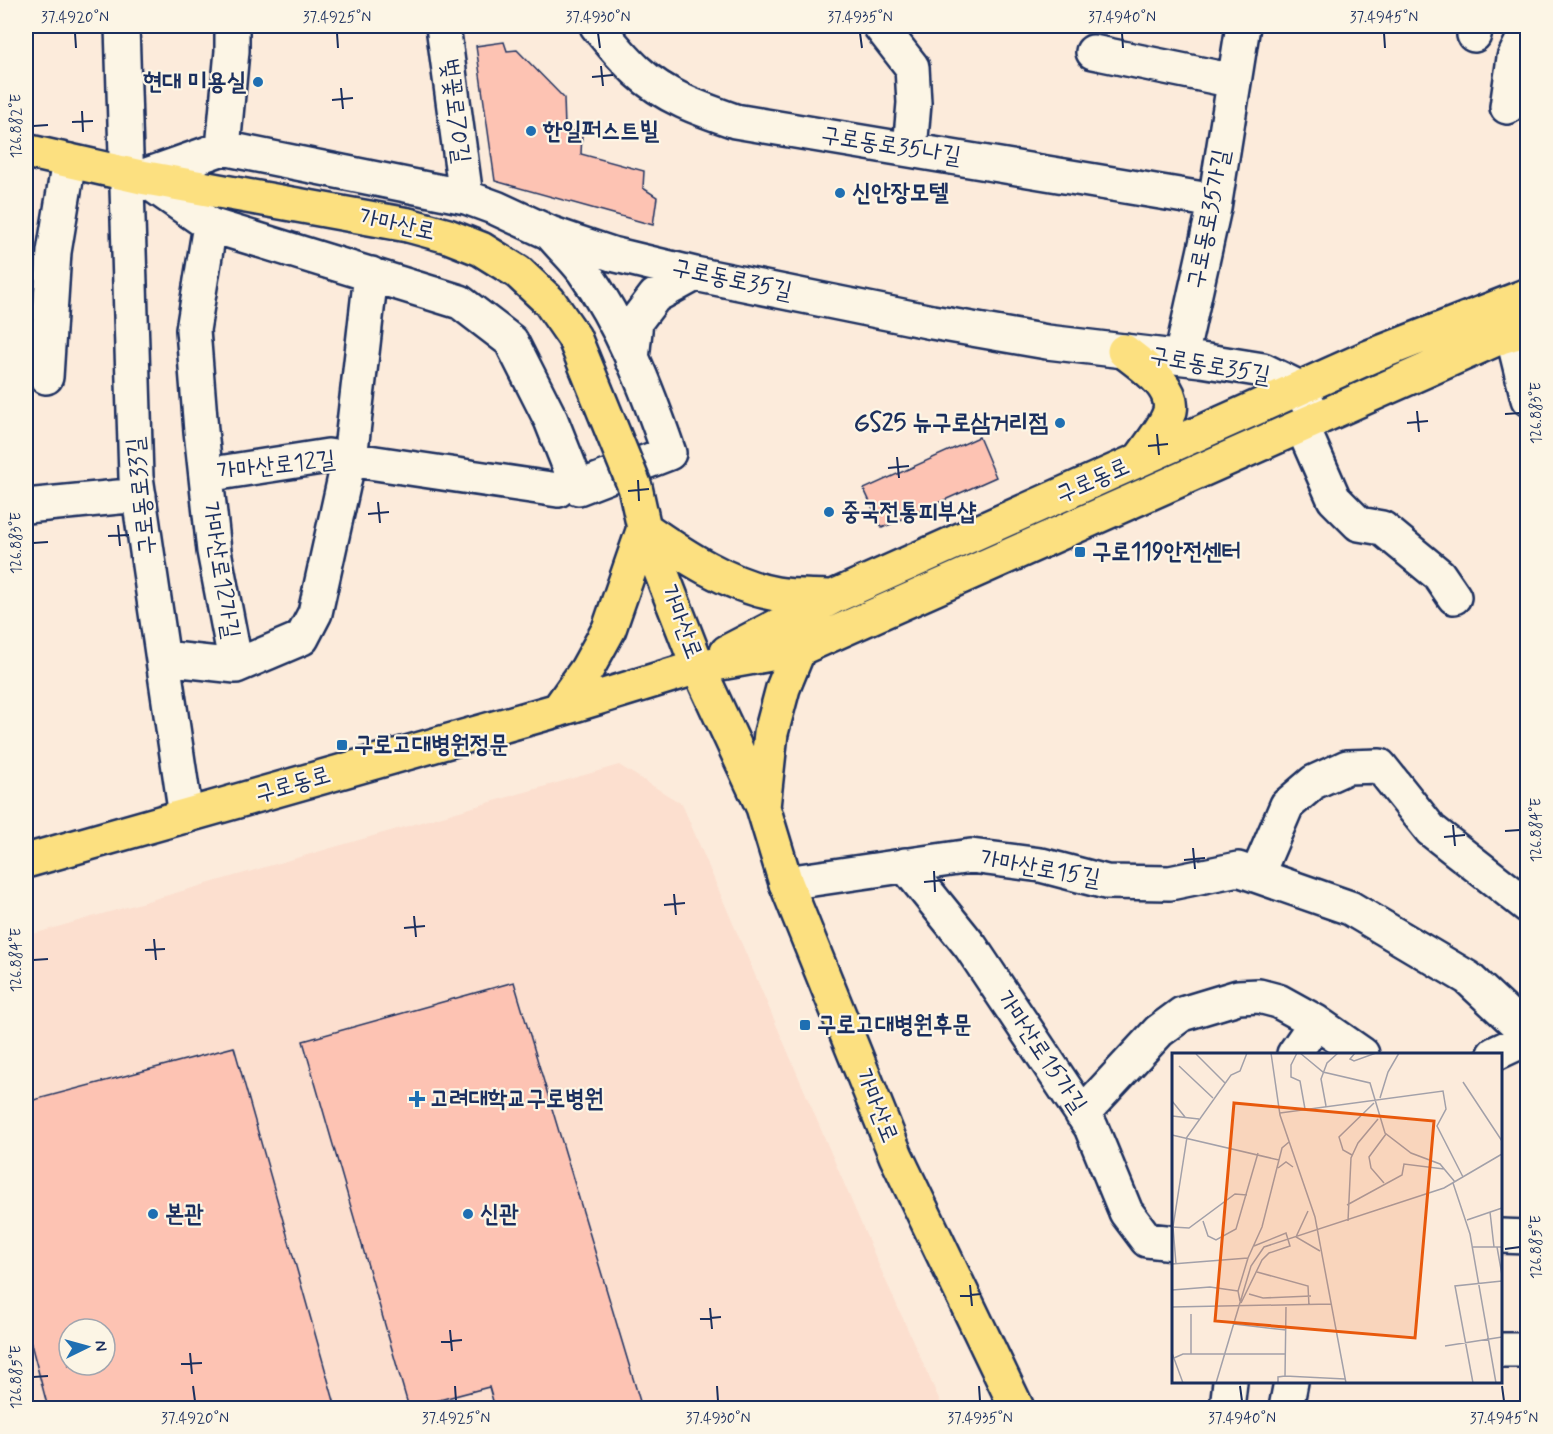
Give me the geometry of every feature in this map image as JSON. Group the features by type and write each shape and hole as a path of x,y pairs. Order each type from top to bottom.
{"main road":[{"name":"가마산로","path":"26,152 133,175 408,225 448,236 481,249 518,272 549,301 574,337 634,488 644,528 698,667 762,807 786,883 896,1156 1017,1408"},
{"name":"구로동로","path":"698,667 833,597 1140,459 1369,357 1527,295"},
{"name":"구로동로","path":"26,861 558,710 698,667 799,649 1520,331"},
{"path":"1124,351 1154,374 1166,390 1170,411 1158,435 1140,459"},
{"path":"558,710 587,669 609,630 644,528 683,555 743,585 777,594 833,597"},
{"path":"762,807 771,732 783,688 799,649"}],"street":[{"name":"구로동로33길","path":"122,26 133,175 136,477 186,816"},
{"path":"133,175 223,148 232,26"},
{"name":"벚꽃로70길","path":"443,26 466,197"},
{"name":"구로동로35나길","path":"597,26 637,71 664,92 695,107 735,121 1215,201"},
{"path":"880,26 912,67 914,103 910,149"},
{"name":"구로동로35가길","path":"1181,357 1215,201 1242,26"},
{"path":"1507,107 1514,58 1527,29"},
{"path":"1093,52 1234,81"},
{"name":"구로동로35길","path":"223,148 466,197 550,233 612,254 695,274 944,324 1047,342 1181,357 1263,370 1300,388 1309,423"},
{"path":"46,377 54,252 69,161"},
{"path":"133,175 210,225 460,302 511,341 551,420 578,488 669,453 655,412 622,335 582,269 550,233"},
{"name":"가마산로12길","path":"210,225 193,330 206,475 328,456 558,490"},
{"name":"가마산로12가길","path":"163,658 237,666 302,638 315,613 349,459 371,274"},
{"path":"632,359 636,321 656,296 695,274"},
{"path":"1520,331 1527,399"},
{"path":"1309,423 1334,499 1359,524 1382,528 1439,575 1454,597"},
{"name":"가마산로12가길","path":"206,475 214,551 237,666"},
{"path":"26,506 139,495"},
{"path":"1257,875 1287,805 1314,782 1347,767 1380,766 1431,830 1527,906"},
{"name":"가마산로15길","path":"786,883 971,856 1041,865 1106,882 1170,883 1238,869 1350,908 1468,978 1527,1036"},
{"name":"가마산로15가길","path":"905,865 971,947 1082,1114 1090,1127 1126,1212 1147,1240 1170,1236"},
{"path":"1082,1114 1159,1031 1182,1014 1238,997 1259,996 1278,1001 1316,1022 1361,1053"},
{"path":"1295,1053 1316,1022"},
{"path":"1496,1053 1527,1036"},
{"path":"1502,1236 1527,1237"},
{"path":"1502,1350 1527,1350"},
{"path":"1227,1408 1230,1383"},
{"path":"1286,1408 1291,1383"}],"shaded area":[{"name":"고려대학교구로병원","path":"619,765 682,804 878,1263 943,1408 26,1408 26,936"}],"building":[{"name":"한일퍼스트빌","path":"504,42 507,51 517,50 564,98 565,128 582,134 581,154 644,171 643,188 657,197 653,225 495,181 476,46"},
{"path":"979,437 996,477 882,528 864,489"},
{"name":"신관","path":"514,982 642,1408 495,1408 489,1387 409,1408 303,1041"},
{"name":"본관","path":"234,1047 336,1408 48,1408 26,1325 26,1102"}],"place":[{"name":"현대 미용실","path":"258,82"},
{"name":"한일퍼스트빌","path":"531,131"},
{"name":"신안장모텔","path":"840,193"},
{"name":"GS25 뉴구로삼거리점","path":"1060,423"},
{"name":"중국전통피부샵","path":"829,512"},
{"name":"구로119안전센터","path":"1080,552"},
{"name":"구로고대병원정문","path":"342,745"},
{"name":"구로고대병원후문","path":"805,1025"},
{"name":"고려대학교구로병원","path":"417,1099"},
{"name":"본관","path":"153,1214"},
{"name":"신관","path":"468,1214"}]}
